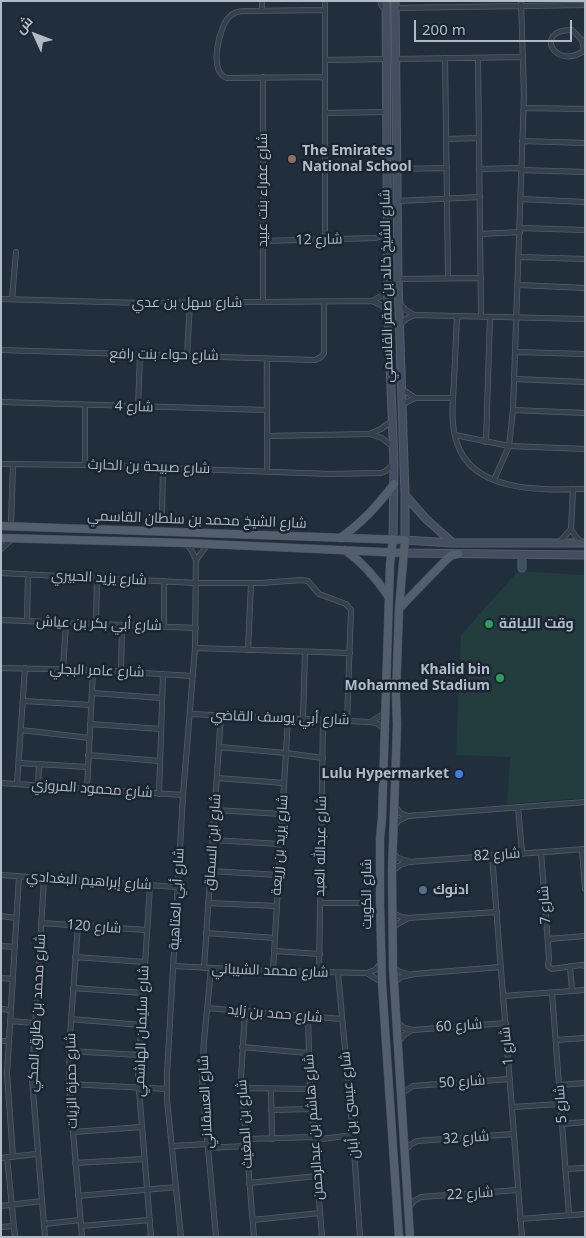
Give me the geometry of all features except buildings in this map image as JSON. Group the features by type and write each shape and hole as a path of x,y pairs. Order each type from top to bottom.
{"main road":[{"name":"شارع الشيخ خالد بن صقر القاسمي","path":"386,1 389,228 388,312 394,448 393,539"},
{"name":"شارع الشيخ خالد بن صقر القاسمي","path":"395,5 399,214 398,279 405,495 404,540"},
{"path":"388,198 392,215 395,217 399,214"},
{"path":"340,538 368,515 394,484"},
{"path":"405,495 426,519 452,543"},
{"name":"شارع الشيخ محمد بن سلطان القاسمي","path":"1,526 162,530 404,540"},
{"name":"شارع الشيخ محمد بن سلطان القاسمي","path":"1,538 186,543 404,553"},
{"name":"شارع الكويت","path":"393,539 384,712 379,866 380,947 399,1237"},
{"path":"404,540 452,543 584,543"},
{"name":"شارع الكويت","path":"404,540 399,609 393,804 392,929 409,1237"},
{"path":"343,549 373,575 389,596"},
{"path":"404,553 585,555"},
{"path":"399,609 441,565 452,555 458,554"},
{"path":"522,555 522,568"},
{"path":"380,947 383,944 386,945 393,967"},
{"path":"388,1068 393,1084 396,1115 398,1118 403,1117"},
{"path":"397,1216 400,1214 403,1216 409,1237"}],"street":[{"path":"262,1 262,11"},
{"path":"325,1 325,240"},
{"path":"380,1 386,10"},
{"path":"449,1 449,7"},
{"path":"395,5 449,7 486,4 572,3 585,5"},
{"path":"494,480 508,446 515,379 524,108 521,4"},
{"path":"325,10 238,12 225,22 217,53 220,75 227,78 325,77"},
{"path":"562,30 572,30 582,40 584,50 580,55 563,57 553,50 550,45 550,39 554,34 562,30"},
{"path":"396,59 522,57"},
{"path":"445,58 448,278"},
{"path":"478,58 481,316"},
{"path":"325,60 387,59"},
{"name":"شارع عفراء بنت عبيد","path":"263,302 264,77"},
{"path":"524,108 585,109"},
{"path":"325,113 388,112"},
{"path":"446,139 479,138"},
{"path":"522,141 585,143"},
{"path":"398,169 446,168"},
{"path":"480,169 585,172"},
{"path":"398,201 480,196"},
{"path":"521,199 585,202"},
{"path":"389,228 376,238 389,247"},
{"path":"480,234 520,230 585,230"},
{"name":"شارع 12","path":"263,241 376,238"},
{"path":"12,299 16,252"},
{"path":"520,257 585,259"},
{"path":"398,279 481,278"},
{"path":"519,285 585,288"},
{"path":"372,301 381,296 388,288"},
{"name":"شارع سهل بن عدي","path":"1,299 190,303 372,301"},
{"path":"372,301 381,305 388,312"},
{"name":"شارع حواء بنت رافع","path":"1,350 315,360 324,354 324,302"},
{"path":"187,356 190,303"},
{"path":"399,303 414,315"},
{"path":"400,325 414,315 585,319"},
{"path":"458,316 453,416 455,435 461,452 471,466 494,480 526,487 585,489"},
{"path":"486,442 490,317"},
{"path":"516,352 585,354"},
{"path":"138,407 140,355"},
{"path":"267,359 267,471"},
{"path":"515,379 585,382"},
{"path":"402,389 415,398"},
{"path":"403,404 415,398 453,398"},
{"name":"شارع 4","path":"1,402 266,410"},
{"path":"85,405 85,465"},
{"path":"513,410 585,413"},
{"path":"268,436 368,434 376,432 392,422"},
{"path":"368,434 382,438 394,448"},
{"path":"455,435 508,446 585,449"},
{"name":"شارع صبيحة بن الحارث","path":"1,464 377,474 386,471 394,463"},
{"path":"11,526 13,464"},
{"path":"162,516 164,468"},
{"path":"573,489 571,528 576,537 584,543"},
{"path":"558,544 571,528"},
{"path":"1,549 13,539"},
{"path":"186,543 196,560 208,544"},
{"name":"شارع أبي العتاهية","path":"181,1237 167,1089 177,887 195,648 196,560"},
{"name":"شارع يزيد الحبيري","path":"1,573 196,583 251,583 305,580 311,583 322,596 348,605 352,612 350,653"},
{"path":"27,621 28,575"},
{"path":"96,624 97,578"},
{"path":"164,581 164,626"},
{"path":"248,650 251,583"},
{"name":"شارع أبي بكر بن عياش","path":"1,620 196,628"},
{"path":"63,669 66,622"},
{"path":"121,672 122,625"},
{"path":"195,648 350,653 347,720"},
{"path":"303,719 305,652"},
{"name":"شارع عامر البجلي","path":"1,668 93,670 193,676"},
{"path":"17,784 25,668"},
{"path":"86,789 93,670"},
{"path":"159,794 163,674"},
{"path":"92,693 162,698"},
{"path":"23,702 91,705"},
{"path":"370,722 384,712"},
{"name":"شارع أبي يوسف القاضي","path":"190,714 347,720 370,722 379,724 384,728"},
{"name":"شارع ابن السماق","path":"204,968 221,715"},
{"name":"شارع يزيد بن زريعة","path":"273,971 288,718"},
{"name":"شارع عبدالله العبد","path":"319,973 324,720"},
{"path":"90,724 161,729"},
{"path":"21,730 90,738"},
{"path":"219,747 323,758"},
{"path":"88,755 160,760"},
{"path":"19,763 88,767"},
{"path":"38,786 39,764"},
{"path":"217,778 284,783"},
{"name":"شارع محمود المروزي","path":"1,783 183,795"},
{"path":"394,828 395,823 408,816 585,802"},
{"path":"393,804 398,810 408,816"},
{"path":"518,807 522,853"},
{"path":"215,810 282,814"},
{"path":"213,840 280,844"},
{"path":"583,849 585,889"},
{"name":"شارع 82","path":"392,872 400,865 409,862 583,849"},
{"path":"392,852 402,860 409,862"},
{"name":"شارع 7","path":"541,852 550,967 552,969 583,965"},
{"name":"شارع 1","path":"492,855 522,1237"},
{"path":"210,872 278,876"},
{"name":"شارع إبراهيم البغدادي","path":"1,875 177,887"},
{"path":"14,1157 8,1074 19,876"},
{"name":"شارع محمد بن طارق المكي","path":"44,878 32,1079 45,1237"},
{"name":"شارع سليمان الهاشمي","path":"150,885 138,1088 151,1237"},
{"path":"320,902 359,903"},
{"path":"208,903 276,906"},
{"path":"392,912 401,917 408,918 497,912"},
{"path":"1,916 16,918"},
{"path":"392,929 408,918"},
{"name":"شارع 120","path":"41,923 147,930"},
{"name":"شارع حمزة الزيات","path":"78,925 69,1051 69,1084 82,1237"},
{"path":"206,933 275,938"},
{"path":"548,940 585,936"},
{"path":"1,946 15,947"},
{"path":"274,951 320,954"},
{"path":"75,956 145,962"},
{"path":"367,974 375,970 381,963"},
{"name":"شارع محمد الشيباني","path":"173,966 367,974 382,983"},
{"path":"570,966 572,991"},
{"path":"393,967 401,973 414,974"},
{"path":"394,984 401,977 414,974 501,967"},
{"name":"شارع العسقلاني","path":"211,968 202,1074 216,1237"},
{"name":"شارع عيسى بن أبان","path":"338,973 360,1237"},
{"path":"1,978 13,979"},
{"path":"73,988 143,993"},
{"path":"503,996 585,990"},
{"name":"شارع 5","path":"552,992 569,1215"},
{"name":"شارع حمد بن زايد","path":"207,1008 342,1019"},
{"path":"1,1009 11,1010"},
{"name":"شارع بن المغيث","path":"245,1011 242,1047 242,1088 246,1118 245,1139 254,1237"},
{"name":"شارع هاشم بن عبدالرحمن","path":"308,1016 310,1089 322,1237"},
{"path":"71,1019 141,1025"},
{"path":"10,1021 34,1023"},
{"path":"396,1021 404,1028 413,1030"},
{"name":"شارع 60","path":"413,1030 506,1023"},
{"path":"397,1043 404,1035 413,1030"},
{"path":"556,1040 585,1038"},
{"path":"1,1041 9,1041"},
{"path":"242,1047 308,1053"},
{"path":"69,1051 139,1055"},
{"path":"1,1074 8,1074"},
{"path":"400,1077 406,1083 413,1086"},
{"name":"شارع 50","path":"401,1094 413,1086 510,1079"},
{"path":"559,1085 585,1083"},
{"path":"69,1084 167,1089"},
{"path":"242,1088 310,1089"},
{"path":"271,1089 272,1139"},
{"path":"512,1107 560,1104"},
{"path":"272,1110 312,1109"},
{"path":"562,1124 585,1122"},
{"path":"73,1132 142,1127"},
{"path":"404,1133 410,1139 417,1141"},
{"name":"شارع 32","path":"417,1141 514,1134"},
{"path":"245,1139 314,1138 353,1135"},
{"path":"405,1151 417,1141"},
{"path":"172,1146 246,1146"},
{"path":"1,1158 37,1154"},
{"path":"7,1157 15,1237"},
{"path":"75,1163 144,1159"},
{"path":"566,1169 585,1168"},
{"path":"249,1183 317,1176"},
{"path":"1,1179 9,1178"},
{"path":"78,1196 176,1187"},
{"path":"407,1188 413,1194 421,1197"},
{"name":"شارع 22","path":"421,1197 518,1190"},
{"path":"408,1207 421,1197"},
{"path":"1,1206 42,1202"},
{"path":"252,1220 320,1213"},
{"path":"520,1219 585,1214"},
{"path":"44,1224 80,1220"},
{"path":"81,1226 150,1220"},
{"path":"1,1227 14,1226"}],"green space":[{"path":"518,571 585,575 585,798 507,804 510,757 456,755 461,635"}],"place":[{"name":"The Emirates National School","path":"292,159"},
{"name":"وقت اللياقة","path":"489,624"},
{"name":"Khalid bin Mohammed Stadium","path":"500,678"},
{"name":"Lulu Hypermarket","path":"459,774"},
{"name":"ادنوك","path":"423,890"}]}
